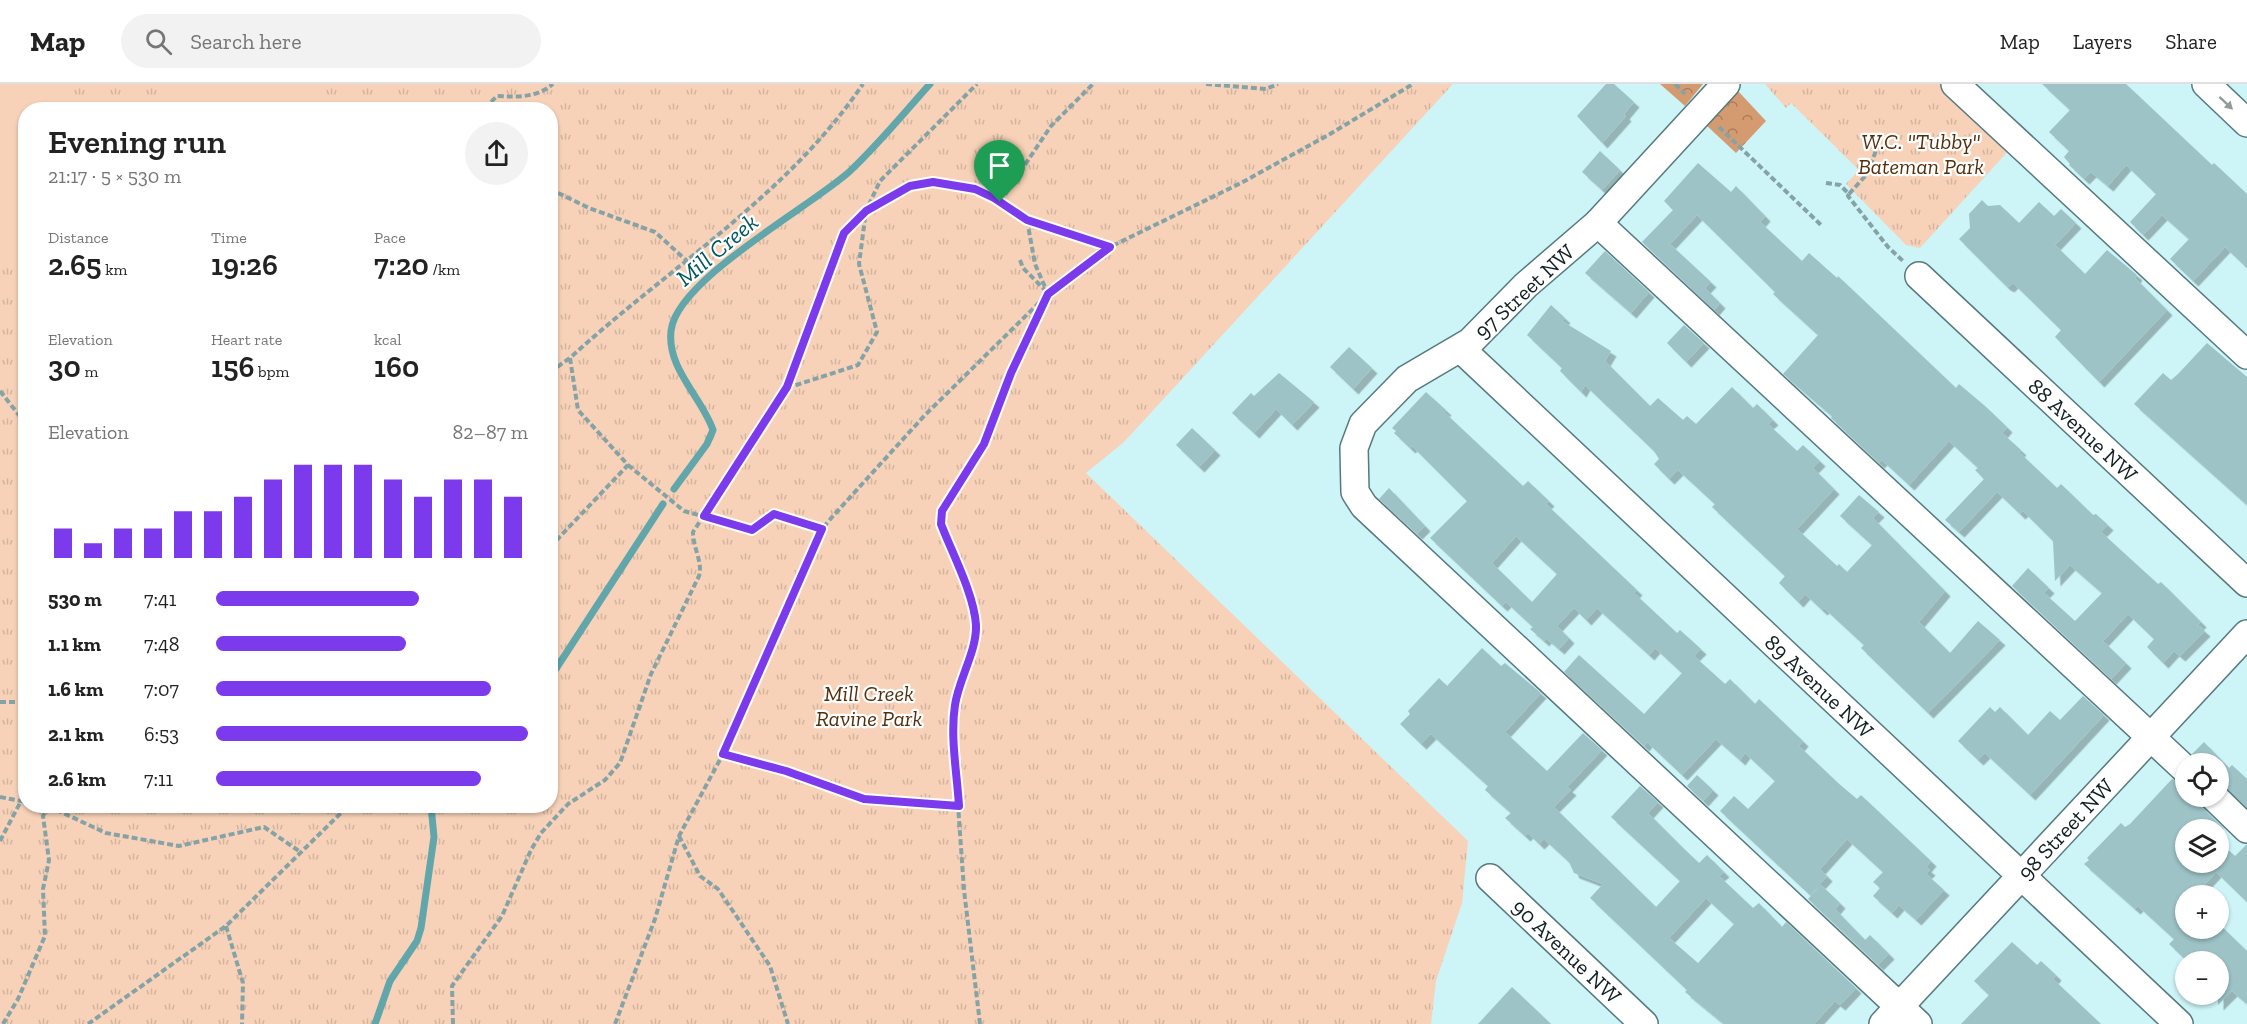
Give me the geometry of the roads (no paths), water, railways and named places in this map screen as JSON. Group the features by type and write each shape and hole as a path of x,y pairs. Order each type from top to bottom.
{"street":[{"name":"97 Street NW","path":"1726,84 1598,223 1526,285 1461,349 1400,384 1363,424 1354,448 1355,492 1358,500 1900,1018"},
{"path":"1955,84 2247,355"},
{"path":"2206,84 2247,123"},
{"path":"1598,223 2175,760"},
{"name":"88 Avenue NW","path":"1919,276 2247,583"},
{"name":"89 Avenue NW","path":"1461,349 2179,1024"},
{"name":"98 Street NW","path":"1900,1018 2022,876 2247,634"},
{"path":"2224,807 2247,829"},
{"name":"90 Avenue NW","path":"1490,879 1644,1024"}],"waterway":[{"name":"Mill Creek","path":"674,489 707,444 713,430 674,358 671,331 678,311 695,290 719,268 849,172 881,140 930,84"},
{"name":"Mill Creek","path":"558,666 663,504"},
{"name":"Mill Creek","path":"375,1024 390,981 417,941 421,928 434,837 432,813"}],"park label":[{"name":"W.C. \"Tubby\" Bateman Park","path":"1921,154"},
{"name":"Mill Creek Ravine Park","path":"869,706"}]}
